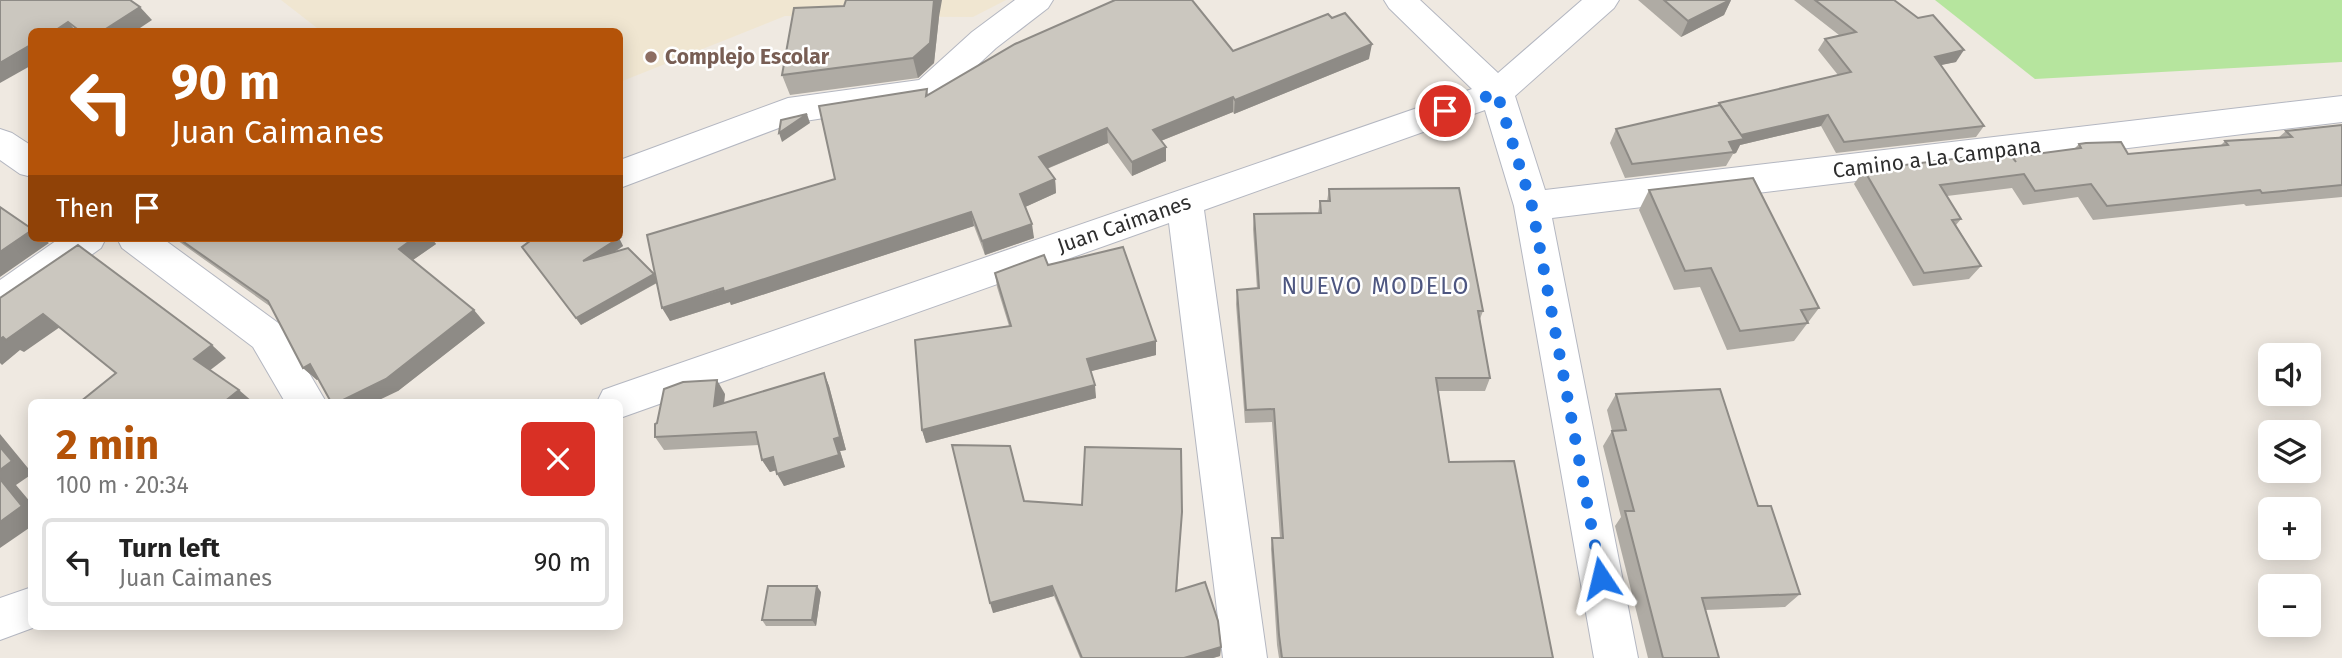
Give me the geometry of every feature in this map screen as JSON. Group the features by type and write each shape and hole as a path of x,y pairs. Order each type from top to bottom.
{"street":[{"path":"623,173 788,111 928,91 984,40 1037,0"},
{"path":"1400,0 1497,93 1532,206 1616,658"},
{"name":"Juan Caimanes","path":"623,400 1497,93 1603,0"},
{"name":"Camino a La Campana","path":"1532,206 2342,109"},
{"path":"0,142 28,161"},
{"path":"1185,202 1245,658"},
{"path":"0,300 82,242"},
{"path":"140,242 267,336 304,399"},
{"path":"0,618 28,609"}],"shaded area":[{"name":"Complejo Escolar","path":"281,0 1006,0 973,17 785,16 623,81 623,28 317,28"}],"green space":[{"path":"1935,0 2342,0 2342,62 2035,79"}],"building":[{"path":"0,0 130,0 140,7 107,28 76,28 68,22 59,28 28,28 28,46 0,63"},
{"path":"846,0 934,0 930,43 913,58 782,75 794,8 844,6"},
{"path":"1115,0 1192,0 1233,51 1328,14 1332,18 1345,13 1372,44 1153,130 1166,147 1132,162 1107,128 1039,157 1055,179 1020,194 1032,224 982,241 971,212 724,292 723,288 662,308 647,235 835,179 819,106 927,89 926,96 1015,44"},
{"path":"1664,0 1730,0 1688,21"},
{"path":"1815,0 1894,0 1918,18 1933,15 1964,50 1935,57 1984,126 1844,142 1828,115 1741,135 1719,103 1851,72 1825,39 1856,32"},
{"path":"1720,105 1744,139 1729,142 1734,152 1632,164 1616,129"},
{"path":"807,114 779,133 781,120"},
{"path":"2342,125 2342,185 2262,193 2260,190 2107,206 2091,184 2035,191 2024,174 1940,185 1961,219 1952,220 1981,266 1924,273 1864,170 2009,152 2012,157 2081,148 2079,144 2086,143 2121,142 2128,154 2228,145 2225,141 2292,137 2286,131"},
{"path":"1753,178 1819,308 1801,310 1808,323 1740,331 1711,268 1685,271 1649,190"},
{"path":"1459,188 1483,311 1478,311 1490,378 1436,378 1449,462 1514,461 1553,658 1282,658 1272,538 1283,538 1274,409 1246,410 1237,290 1259,288 1254,214 1321,213 1320,201 1330,201 1329,189"},
{"path":"0,207 28,226 28,233 0,252"},
{"path":"184,242 409,242 399,249 474,310 386,379 345,399 329,399 310,364 303,368 268,301"},
{"path":"529,242 613,242 583,261 628,248 654,274 576,318 522,247"},
{"path":"78,245 212,345 194,359 239,390 228,399 84,399 116,373 43,314 6,340 3,337 0,339 0,298"},
{"path":"1123,247 1156,341 1087,359 1095,385 922,430 915,340 1011,326 995,273 1044,255 1048,265"},
{"path":"824,373 840,437 834,439 839,455 777,474 773,457 762,460 756,432 655,437 655,424 664,389 683,382 717,380 714,406"},
{"path":"1720,389 1758,506 1771,506 1800,594 1702,598 1719,658 1663,658 1625,511 1634,511 1612,431 1626,430 1616,394"},
{"path":"952,445 1010,446 1024,501 1082,505 1085,447 1181,449 1182,512 1176,591 1205,582 1218,621 1221,647 1184,658 1082,658 1052,586 990,603"},
{"path":"0,447 12,461 0,470"},
{"path":"0,479 22,506 0,522"},
{"path":"768,586 817,586 812,620 762,620"}],"place":[{"name":"Complejo Escolar","path":"651,57"}],"district":[{"name":"NUEVO MODELO","path":"1376,286"}],"route":[{"path":"1445,111 1497,93 1532,206 1601,578"}]}
